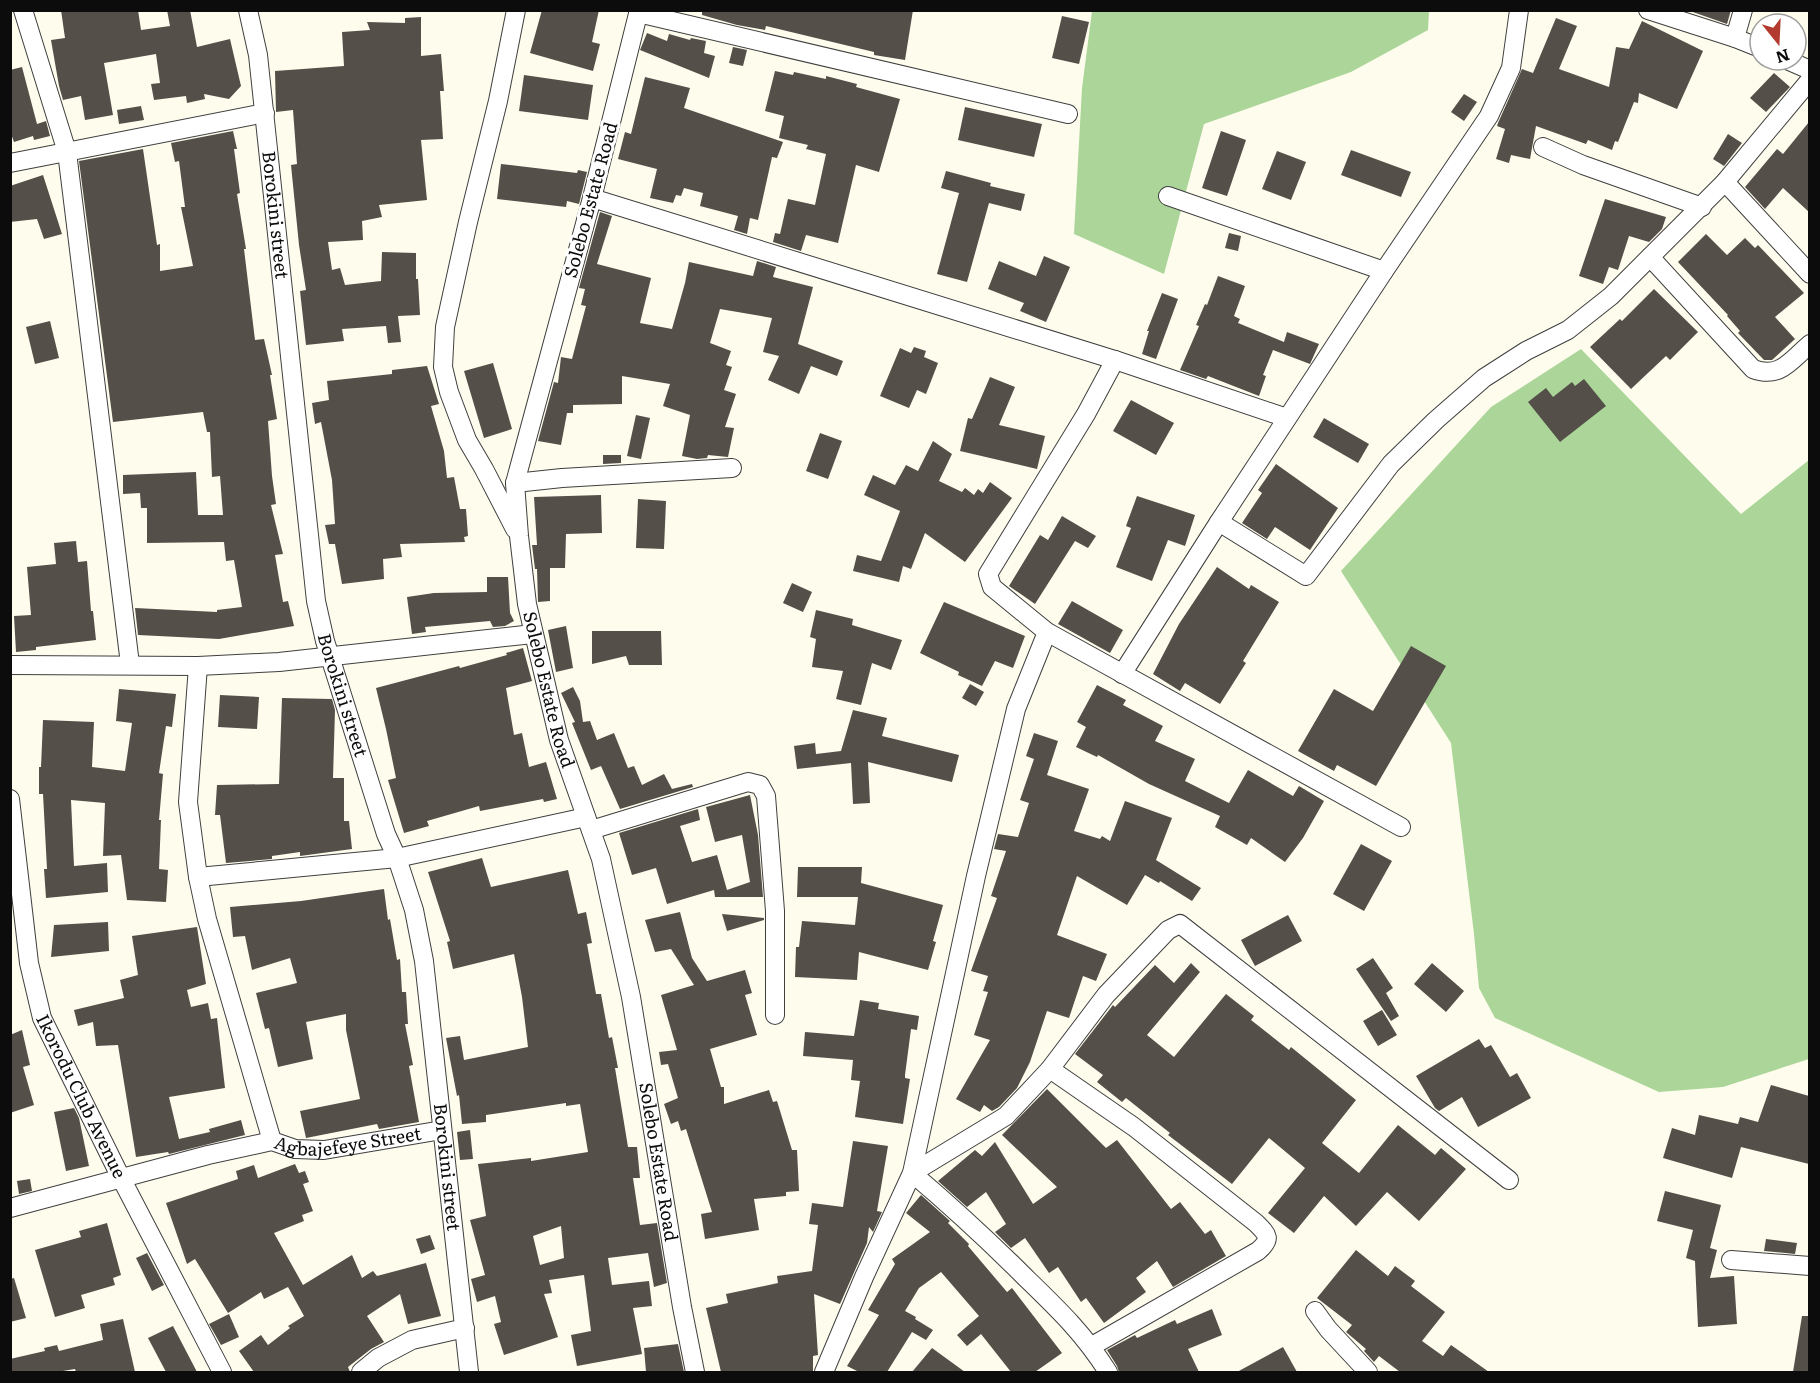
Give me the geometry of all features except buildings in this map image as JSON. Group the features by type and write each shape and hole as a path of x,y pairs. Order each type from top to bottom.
{"street":[{"path":"23,10 67,152 130,664"},
{"name":"Borokini street","path":"249,10 258,55 265,113 316,601 324,641 414,910 424,961 469,1372"},
{"path":"516,10 498,101 445,327 443,367 448,392 467,440 519,536"},
{"path":"1122,675 1287,418 1489,116 1511,68 1519,10"},
{"path":"1648,10 1748,43"},
{"path":"1735,38 1743,10"},
{"path":"639,12 1068,114"},
{"name":"Solebo Estate Road","path":"639,12 592,198 515,483 527,604 533,634 559,740 601,859 631,997 682,1307 695,1372"},
{"path":"1219,522 1305,576 1391,464 1484,378 1526,351 1568,330 1611,296 1725,182 1809,80"},
{"path":"10,163 265,113"},
{"path":"1543,147 1583,165 1702,207"},
{"path":"1725,182 1809,274"},
{"path":"1168,196 1384,271"},
{"path":"592,198 1115,360 1287,418"},
{"path":"1650,257 1753,369 1765,374 1778,371 1809,344"},
{"path":"1115,360 1086,414 987,574 992,587 1047,632 1401,826"},
{"path":"515,483 732,468"},
{"path":"824,1372 864,1277 912,1173 976,876 1016,709 1047,632"},
{"path":"10,665 198,666 279,662 533,634"},
{"path":"198,666 188,802 198,877 207,919 272,1142"},
{"path":"198,877 397,858 589,824 748,782 760,785 766,796 775,911 775,1015"},
{"name":"Ikorodu Club Avenue","path":"10,799 29,963 42,1018 121,1178 222,1372"},
{"path":"912,1173 1006,1116 1050,1069 1106,995 1168,930 1180,924 1509,1180"},
{"path":"1050,1069 1134,1127 1256,1223 1267,1237 1266,1244 1258,1251 1092,1346"},
{"name":"Agbajefeye Street","path":"10,1208 207,1155 272,1142 295,1149 324,1150 442,1130"},
{"path":"912,1173 973,1226 1054,1304 1092,1346 1108,1372"},
{"path":"1731,1260 1809,1266"},
{"path":"1314,1311 1368,1372"},
{"path":"361,1372 378,1358 412,1340 465,1328"}],"green space":[{"path":"1092,11 1429,11 1428,30 1351,72 1204,124 1164,274 1074,234 1082,88"},
{"path":"1581,349 1741,514 1809,460 1809,1059 1723,1087 1659,1092 1495,1018 1479,988 1451,743 1341,571 1491,407"}]}
